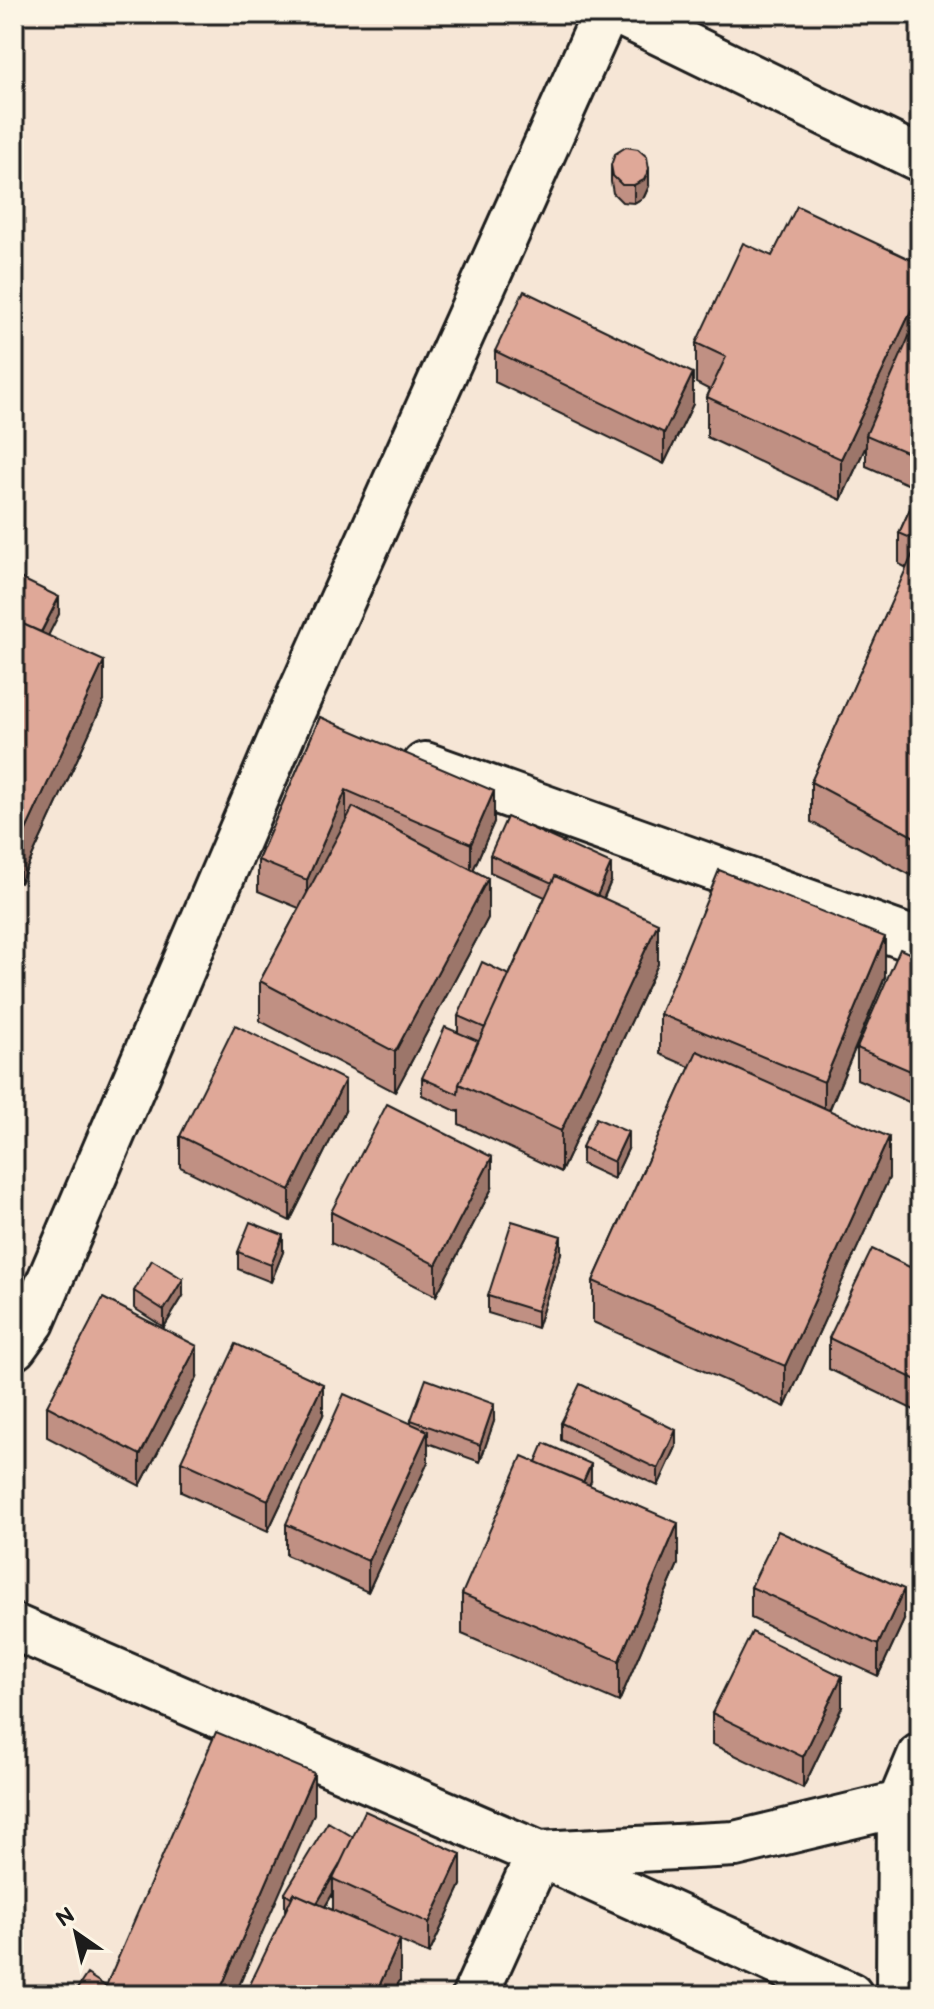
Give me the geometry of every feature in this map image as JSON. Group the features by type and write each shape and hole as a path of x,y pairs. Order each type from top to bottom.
{"street":[{"path":"14,1347 32,1322 305,723 605,14"},
{"path":"622,14 920,159"},
{"path":"395,755 920,942"},
{"path":"14,1627 539,1854 850,1995"},
{"path":"899,1995 900,1804 920,1756"},
{"path":"539,1854 735,1844 900,1804"},
{"path":"475,1995 539,1854"}],"building":[{"path":"626,147 638,149 647,157 649,169 644,180 634,185 622,185 613,176 611,165 615,154"},
{"path":"797,206 920,264 920,292 841,459 707,397 726,357 696,343 743,243 772,256"},
{"path":"524,291 693,373 664,433 495,351"},
{"path":"915,323 920,325 920,458 866,435"},
{"path":"920,487 920,542 899,533"},
{"path":"920,543 920,840 811,782"},
{"path":"14,575 59,597 41,632 14,620"},
{"path":"14,620 104,661 20,843 14,840"},
{"path":"320,717 494,791 471,844 346,790 307,880 258,860"},
{"path":"353,807 488,878 395,1052 260,981"},
{"path":"507,817 611,864 597,896 555,876 552,883 490,855"},
{"path":"719,870 885,937 824,1082 660,1014"},
{"path":"555,876 658,923 561,1131 459,1084"},
{"path":"900,949 920,958 920,1075 857,1048"},
{"path":"482,962 509,975 485,1028 458,1016"},
{"path":"235,1025 345,1080 290,1190 180,1136"},
{"path":"445,1027 478,1041 459,1084 458,1094 422,1078"},
{"path":"697,1051 889,1137 785,1366 593,1281"},
{"path":"387,1104 492,1157 436,1265 331,1212"},
{"path":"596,1118 628,1132 614,1162 582,1147"},
{"path":"512,1221 561,1236 537,1311 488,1296"},
{"path":"250,1222 283,1235 271,1265 238,1252"},
{"path":"872,1249 920,1272 920,1382 829,1338"},
{"path":"152,1260 183,1279 164,1310 134,1291"},
{"path":"103,1298 197,1346 140,1455 47,1406"},
{"path":"236,1344 323,1384 268,1500 181,1461"},
{"path":"426,1379 494,1404 480,1445 411,1420"},
{"path":"580,1384 676,1430 658,1469 561,1423"},
{"path":"344,1394 428,1431 368,1561 286,1524"},
{"path":"544,1443 591,1464 583,1482 536,1462"},
{"path":"522,1456 678,1523 619,1661 462,1594"},
{"path":"778,1531 904,1589 878,1645 751,1587"},
{"path":"752,1632 842,1676 803,1757 712,1713"},
{"path":"216,1732 314,1773 218,1995 102,1995"},
{"path":"365,1811 461,1854 429,1923 333,1879"},
{"path":"328,1822 353,1837 339,1866 317,1903 294,1893 291,1897 285,1893"},
{"path":"294,1893 400,1940 375,1995 245,1995"},
{"path":"87,1974 105,1986 102,1995 73,1995"}]}
